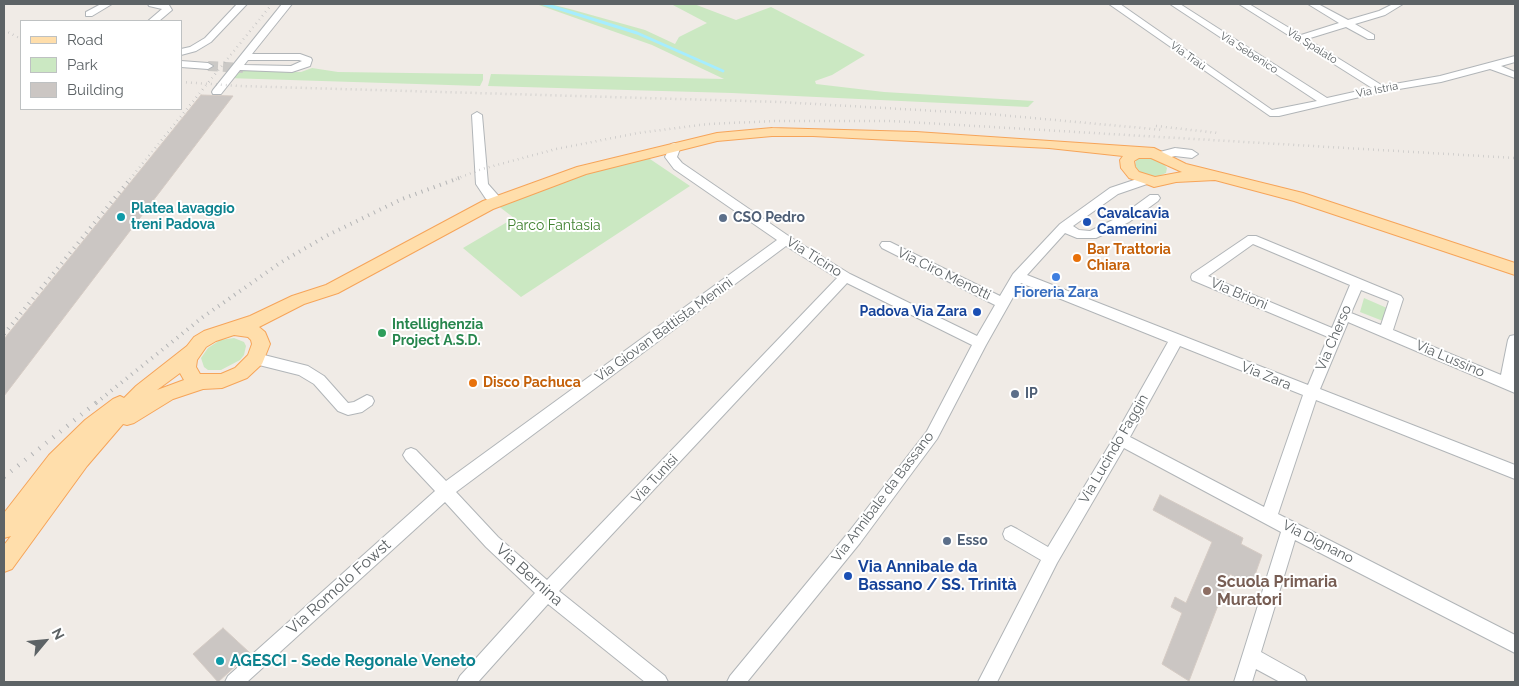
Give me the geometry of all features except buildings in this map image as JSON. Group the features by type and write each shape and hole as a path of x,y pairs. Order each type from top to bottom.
{"main road":[{"path":"4,529 56,461 76,440 118,405 142,391 177,365 210,336 256,321 298,300 332,289 445,226 497,201 582,170 717,137 772,132 916,136 1049,144 1136,153"},
{"path":"1090,148 1115,157 1146,180"},
{"name":"Via Annibale da Bassano","path":"1128,168 1127,160 1136,153 1148,152 1168,165 1298,197 1515,269"},
{"name":"Via Annibale da Bassano","path":"1146,180 1162,182 1168,165"},
{"path":"109,428 167,393 203,382 232,378 241,373 259,352 268,327 284,308"},
{"path":"233,328 253,331 259,337 259,352"},
{"path":"193,350 188,358 186,367 194,379 203,382"},
{"path":"4,562 80,460 142,391"}],"street":[{"path":"89,14 107,4"},
{"path":"152,4 166,7 167,10 154,20"},
{"path":"182,52 193,49 208,40 242,4"},
{"path":"217,92 287,4"},
{"name":"Via Traù","path":"1114,4 1262,109"},
{"name":"Via Sebenico","path":"1174,4 1324,101"},
{"name":"Via Spalato","path":"1243,4 1381,89"},
{"path":"1312,4 1371,37"},
{"path":"1299,39 1382,13 1398,4"},
{"path":"243,68 292,69 302,67 307,62 304,58 300,57 245,57"},
{"name":"Via Istria","path":"1262,109 1270,113 1279,113 1381,89 1441,79 1515,59"},
{"path":"182,64 208,66"},
{"path":"1494,66 1515,75"},
{"path":"476,115 482,184 490,196 497,201"},
{"name":"Via Ticino","path":"674,146 671,157 678,166 786,240 846,277 980,343"},
{"name":"Via Annibale da Bassano","path":"1168,165 1176,152 1192,154"},
{"name":"Via Annibale da Bassano","path":"1114,191 1128,168"},
{"name":"Via Annibale da Bassano","path":"736,682 854,538 932,435 980,343 1018,277 1064,227 1092,205 1114,191 1146,180"},
{"path":"1064,227 1077,234 1092,235 1125,219 1154,198"},
{"name":"Via Brioni","path":"1336,334 1197,277 1252,239 1357,283"},
{"name":"Via Giovan Battista Menini","path":"445,492 786,240"},
{"name":"Via Ciro Menotti","path":"886,245 1002,303"},
{"name":"Via Tunisi","path":"466,682 547,592 846,277"},
{"name":"Via Zara","path":"1018,277 1311,394 1515,472"},
{"path":"1357,283 1396,298 1384,332"},
{"name":"Via Cherso","path":"1269,517 1311,394 1357,283"},
{"name":"Via Lussino","path":"1344,315 1511,385"},
{"name":"Via Lucindo Faggin","path":"987,682 1051,557 1121,439 1176,340"},
{"path":"1511,385 1515,340"},
{"path":"259,352 304,370 319,380 343,407 348,409 357,408 367,401"},
{"name":"Via Dignano","path":"1121,439 1290,529 1515,644"},
{"name":"Via Bernina","path":"410,455 492,542 547,592 659,682"},
{"name":"Via Romolo Fowst","path":"234,682 445,492"},
{"path":"1245,682 1250,656 1290,529"},
{"path":"1010,534 1051,557"},
{"path":"1250,656 1298,682"}],"green space":[{"path":"536,4 550,4 645,30 675,44 679,37 707,23 671,4 694,4 736,20 771,7 865,55 832,75 815,81 816,84 884,92 1034,101 1028,107 732,93 488,86 491,74 724,79 652,45"},
{"path":"312,68 338,72 483,74 483,80 480,86 227,78 234,69 301,72"},
{"name":"Parco Fantasia","path":"647,157 690,186 521,297 463,248 514,218 497,205 582,174"},
{"path":"1141,157 1150,157 1162,162 1167,168 1166,173 1156,177 1142,174 1135,166 1136,160"},
{"path":"1364,298 1387,308 1383,321 1360,312"},
{"path":"234,338 244,342 246,346 244,355 240,360 221,370 208,370 204,367 201,358 208,348 220,340"}],"waterway":[{"path":"544,4 637,33 723,71"}],"tunnel":[{"path":"208,66 243,68"}],"railway":[{"path":"207,84 272,4"},
{"path":"4,30 20,38"},
{"path":"182,82 207,84"},
{"path":"130,179 207,84"},
{"path":"207,84 780,102 989,114 1164,130"},
{"path":"456,179 482,169 556,149 638,133 708,124 776,121 891,121 1515,158"},
{"path":"1156,126 1218,133"},
{"path":"4,334 131,178"},
{"path":"96,403 203,317 280,263 326,236 402,199 459,178"},
{"path":"4,477 97,402"}],"place":[{"name":"Platea lavaggio treni Padova","path":"121,217"},
{"name":"CSO Pedro","path":"723,218"},
{"name":"Cavalcavia Camerini","path":"1087,222"},
{"name":"Bar Trattoria Chiara","path":"1077,258"},
{"name":"Fioreria Zara","path":"1056,277"},
{"name":"Padova Via Zara","path":"977,312"},
{"name":"Intellighenzia Project A.S.D.","path":"382,333"},
{"name":"Disco Pachuca","path":"473,383"},
{"name":"IP","path":"1015,394"},
{"name":"Esso","path":"947,541"},
{"name":"Via Annibale da Bassano / SS. Trinità","path":"848,576"},
{"name":"Scuola Primaria Muratori","path":"1207,591"},
{"name":"AGESCI - Sede Regonale Veneto","path":"220,661"}]}
